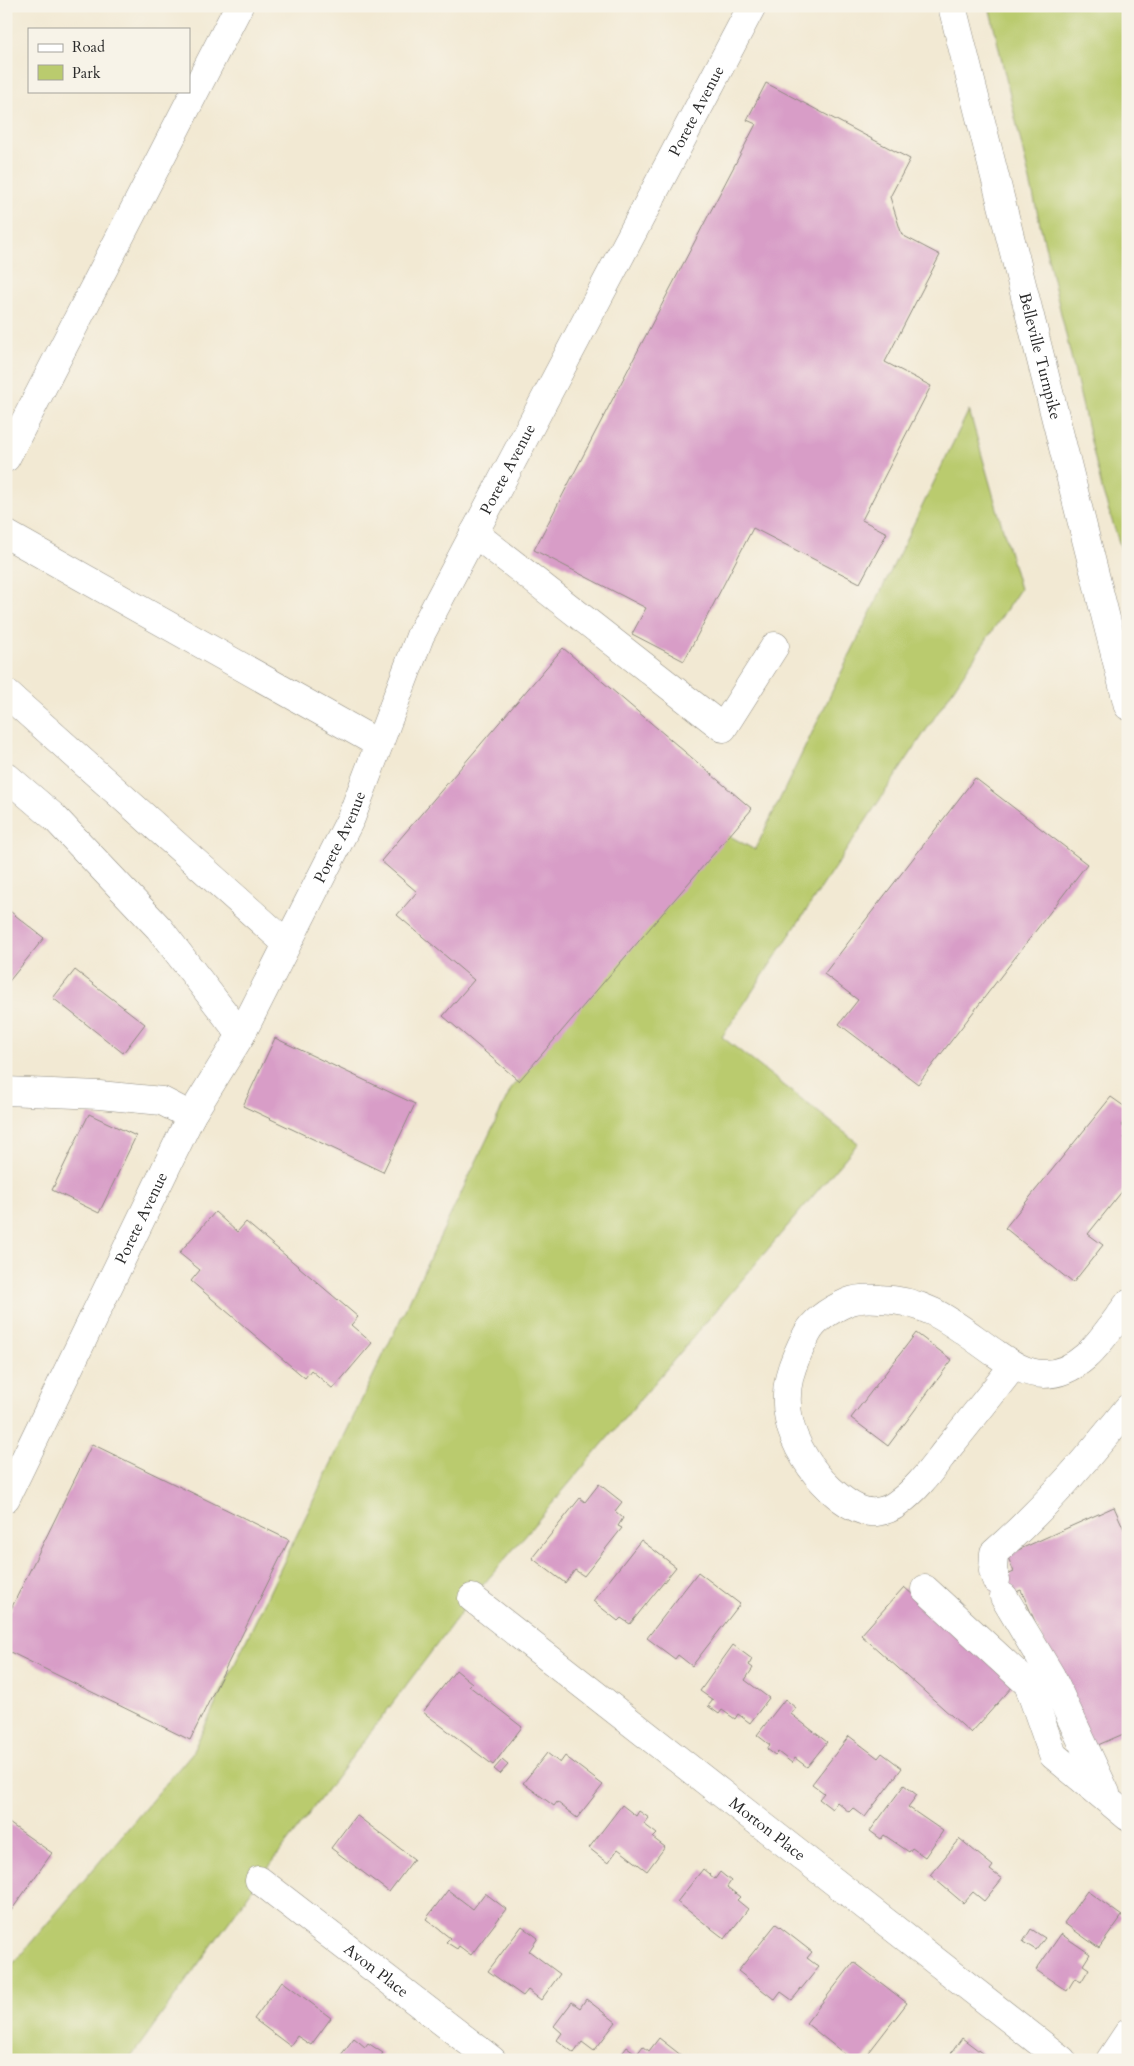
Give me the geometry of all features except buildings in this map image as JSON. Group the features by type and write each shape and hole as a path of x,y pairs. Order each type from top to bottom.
{"street":[{"path":"6,458 239,6"},
{"name":"Porete Avenue","path":"9,1488 191,1116 217,1077 241,1035 351,818 420,636 752,6"},
{"name":"Belleville Turnpike","path":"952,6 1128,706"},
{"path":"474,533 722,728 775,646"},
{"path":"6,534 379,744"},
{"path":"6,693 286,943"},
{"path":"6,776 54,818 158,928 241,1035"},
{"path":"6,1091 99,1095 162,1101 191,1116"},
{"path":"1014,1366 925,1476 899,1502 886,1510 873,1513 857,1508 845,1502 833,1492 825,1484 797,1443 789,1421 786,1402 787,1382 792,1364 809,1330 822,1316 838,1306 854,1300 890,1299 910,1302 932,1310 1014,1366 1042,1374 1058,1373 1071,1368 1090,1352 1128,1304"},
{"path":"1120,1811 1050,1676 1000,1589 993,1571 994,1552 1023,1528 1080,1468 1128,1408"},
{"path":"925,1589 1028,1684 1053,1755 1120,1811"},
{"name":"Morton Place","path":"472,1598 1062,2060"},
{"name":"Avon Place","path":"259,1880 492,2060"},
{"path":"1110,2060 1128,2033"}],"green space":[{"path":"989,6 1128,6 1128,570 1103,493"},
{"path":"969,410 1020,589 722,1037 858,1143 472,1598 259,1880 129,2060 6,2060 6,1972 192,1753 512,1087 728,835 755,850"}]}
